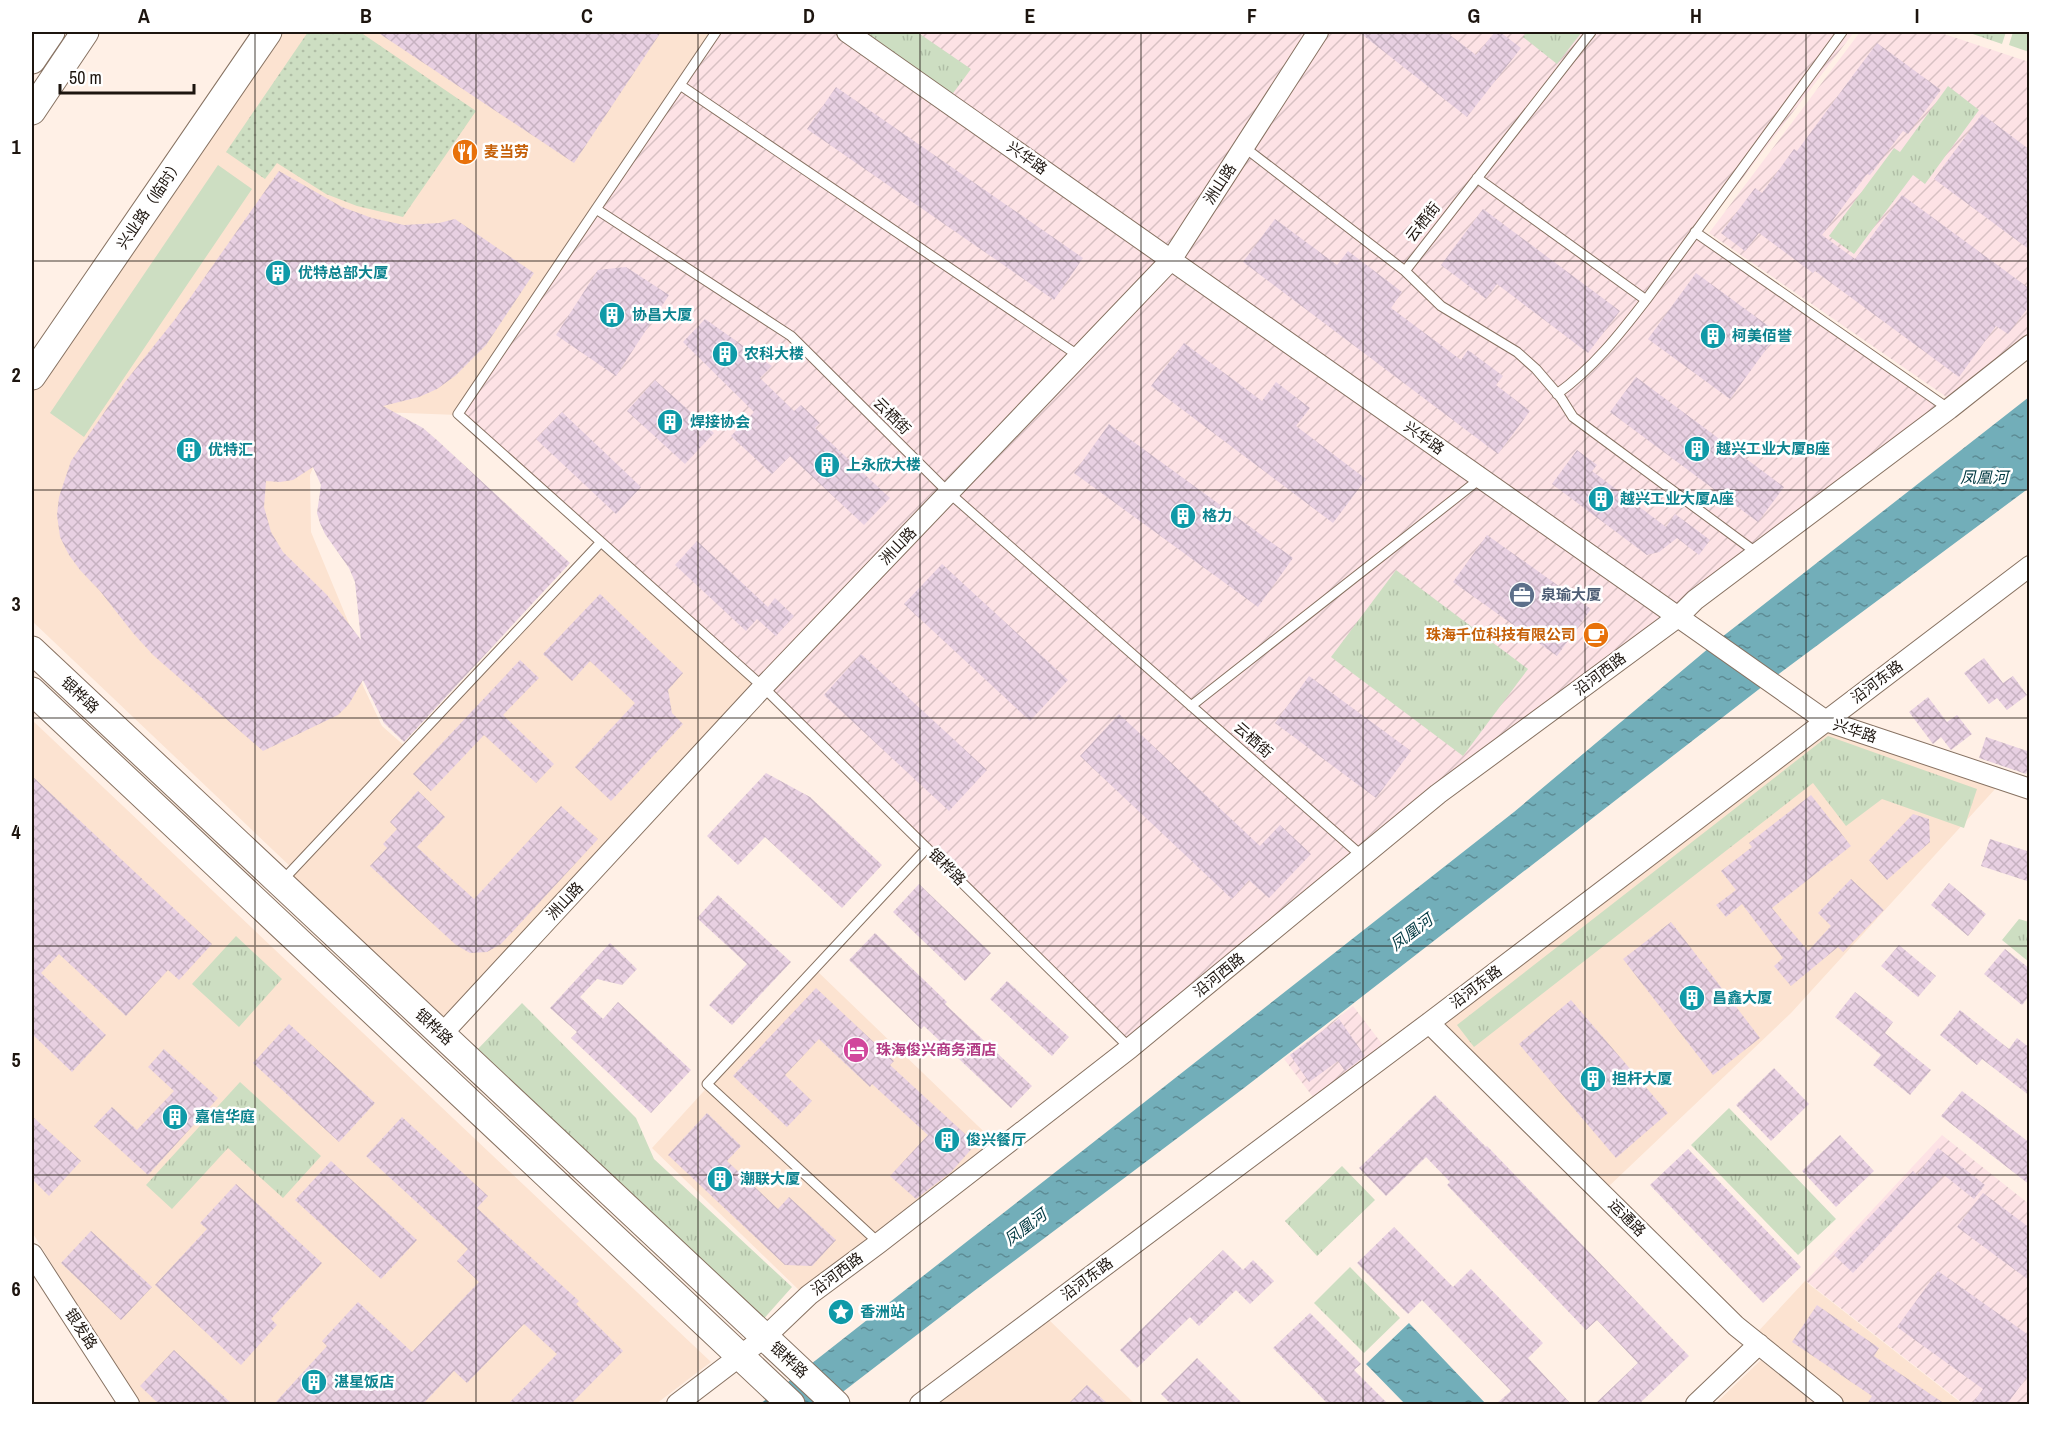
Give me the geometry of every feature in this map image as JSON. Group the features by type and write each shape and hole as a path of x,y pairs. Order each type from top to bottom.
{"main road":[{"path":"32,60 51,32"},
{"path":"32,111 85,32"},
{"name":"兴业路（临时）","path":"32,376 268,32"},
{"name":"银桦路","path":"32,650 836,1404"},
{"name":"银桦路","path":"32,691 791,1404"}],"street":[{"name":"兴华路","path":"847,32 1826,721 2030,789"},
{"name":"洲山路","path":"442,1034 763,687 1171,260 1318,32"},
{"name":"沿河西路","path":"739,1357 765,1337 809,1295 1130,1048 1438,794 1949,410 2030,345"},
{"name":"沿河东路","path":"920,1404 1429,1023 2030,566"},
{"name":"运通路","path":"1429,1023 1736,1326 1833,1404"},
{"name":"银发路","path":"32,1254 129,1404"},
{"path":"1696,1404 1759,1344"},
{"path":"677,1404 739,1357"}],"lane":[{"path":"596,209 716,32"},
{"name":"云栖街","path":"1405,271 1591,32"},
{"path":"1557,394 1579,378 1611,345 1842,32"},
{"path":"680,85 1079,356"},
{"path":"1244,147 1405,271 1441,306 1517,352 1536,369 1573,417 1757,553"},
{"path":"1477,178 1646,300"},
{"name":"云栖街","path":"596,209 791,336 949,493 1363,857"},
{"name":"银桦路","path":"596,209 458,414 763,687 1130,1048"},
{"path":"1695,232 1949,410"},
{"path":"1191,706 1481,478"},
{"path":"281,882 601,542"},
{"path":"879,1243 707,1084 927,848"}],"shaded area":[{"path":"268,32 716,32 458,415 353,411 325,437 310,475 311,532 352,631 357,673 382,726 407,748 601,542 763,687 442,1034 281,882 293,869 32,621 32,377"},
{"path":"716,32 1854,32 1697,238 1940,408 1130,1047 763,687 459,415"},
{"path":"1860,32 1938,32 2029,62 2029,332 1948,398 1709,233"},
{"path":"32,720 711,1362 656,1404 139,1404 32,1232"},
{"path":"1827,728 1996,788 1791,1013 1607,1188 1441,1024"},
{"path":"815,969 1004,1151 802,1293 652,1148"},
{"path":"1353,1006 1389,1053 1319,1105 1284,1059"},
{"path":"1942,1135 2029,1204 2029,1404 1961,1404 1806,1281"},
{"path":"1805,1281 1961,1404 1833,1404 1752,1338"},
{"path":"1045,1316 1135,1404 926,1404"},
{"path":"1761,1360 1815,1404 1715,1404"}],"green space":[{"path":"308,32 360,32 476,111 403,217 357,206 326,194 277,163 265,179 226,152"},
{"path":"860,32 917,32 971,69 951,96"},
{"path":"1527,32 1582,32 1557,64 1523,37"},
{"path":"1967,32 2006,32 2002,44"},
{"path":"2013,32 2029,32 2029,52 2009,45"},
{"path":"1948,86 1979,110 1925,184 1913,175 1854,254 1829,236 1894,148 1900,152"},
{"path":"218,165 252,189 84,437 50,413"},
{"path":"1396,570 1528,669 1463,756 1331,657"},
{"path":"1828,736 1977,789 1964,828 1882,799 1846,826 1813,783 1474,1047 1457,1025"},
{"path":"2019,919 2029,922 2029,962 2002,940"},
{"path":"236,936 282,979 239,1027 192,984"},
{"path":"522,1003 636,1118 654,1159 792,1287 761,1322 476,1051"},
{"path":"240,1082 321,1156 283,1198 228,1148 172,1209 146,1185"},
{"path":"1729,1108 1836,1219 1798,1255 1691,1145"},
{"path":"1342,1166 1375,1200 1317,1256 1285,1221"},
{"path":"1350,1267 1400,1318 1364,1353 1314,1303"}],"water":[{"name":"凤凰河","path":"2029,397 2029,488 1776,676 1244,1088 827,1404 760,1404 1514,812 1722,637"},
{"path":"1409,1323 1486,1404 1405,1404 1366,1364"}],"building":[{"path":"377,32 661,32 574,163"},
{"path":"1359,32 1446,32 1476,55 1495,32 1500,32 1521,48 1467,117"},
{"path":"1877,43 1941,90 1908,134 1903,131 1870,175 1867,174 1822,235 1855,259 1902,195 2030,289 2030,305 2008,334 1996,326 1959,377 1815,271 1813,273 1759,233 1745,251 1721,233 1755,188 1762,193 1794,149 1797,151"},
{"path":"836,87 1083,258 1054,300 807,129"},
{"path":"1982,114 2030,150 2030,250 1934,179"},
{"name":"优特汇","path":"279,171 342,207 372,218 404,225 439,223 455,219 534,273 486,345 455,376 437,389 419,397 383,406 423,428 570,563 404,742 384,723 363,680 349,704 338,715 263,751 153,655 69,555 60,537 57,515 59,497 71,461 125,382 176,318","holes":["313,467 321,485 317,513 325,534 349,568 355,582 361,640 327,595 283,552 271,532 264,507 266,481 293,480"]},
{"path":"1483,209 1620,311 1588,353 1497,284 1486,299 1441,265"},
{"path":"1275,219 1337,265 1348,251 1402,292 1391,308 1461,360 1468,350 1503,376 1496,385 1530,411 1498,454 1243,262"},
{"name":"协昌大厦","path":"626,267 669,295 616,376 556,335 598,270"},
{"name":"柯美佰誉","path":"1696,273 1778,333 1730,399 1648,339"},
{"name":"上永欣大楼","path":"705,319 772,366 760,378 794,411 801,405 820,423 815,428 890,498 864,525 790,456 772,474 731,436 754,412 683,342"},
{"path":"1184,343 1262,401 1276,382 1310,408 1296,426 1366,479 1333,523 1151,386"},
{"name":"越兴工业大厦B座","path":"1636,377 1784,487 1758,522 1610,412"},
{"name":"焊接协会","path":"655,380 714,433 685,464 627,411"},
{"path":"562,412 641,487 616,514 536,439"},
{"name":"格力","path":"1109,424 1293,558 1258,607 1074,473"},
{"name":"越兴工业大厦A座","path":"1577,450 1597,465 1592,471 1666,527 1675,514 1710,540 1699,555 1677,538 1659,552 1647,555 1552,484"},
{"name":"泉瑜大厦","path":"1487,535 1591,609 1557,656 1453,582"},
{"path":"697,541 768,607 775,598 794,616 776,636 757,619 746,631 675,565"},
{"path":"942,564 1068,680 1030,721 904,604"},
{"path":"600,594 683,673 668,690 672,713 683,724 611,801 575,767 635,703 590,661 572,681 543,654"},
{"path":"861,654 987,770 949,811 824,695"},
{"path":"1984,658 2003,683 2013,676 2027,695 2007,710 1997,698 1989,704 1964,673"},
{"path":"520,660 539,678 503,715 554,764 536,783 484,735 431,791 413,774"},
{"path":"1309,676 1411,751 1376,798 1275,723"},
{"path":"1928,697 1947,722 1957,715 1972,734 1951,750 1941,737 1933,744 1909,712"},
{"path":"1119,714 1260,846 1280,825 1311,854 1269,898 1249,880 1232,899 1080,756"},
{"path":"1986,737 2030,752 2030,763 2026,774 1979,758"},
{"path":"766,773 810,797 882,865 842,908 765,837 738,865 707,836"},
{"path":"32,776 212,944 179,980 168,970 126,1016 59,954 41,973 106,1035 72,1072 32,1034"},
{"path":"418,791 445,817 417,847 474,899 561,806 598,839 501,944 487,952 470,953 456,945 370,866 387,848 383,844 397,829 390,822"},
{"path":"1811,795 1851,846 1772,908 1808,951 1831,926 1818,913 1851,879 1884,910 1843,952 1838,947 1791,986 1774,966 1783,958 1742,904 1726,917 1716,905 1736,890 1721,871 1752,847 1749,843"},
{"path":"1913,814 1929,819 1930,842 1887,880 1869,860"},
{"path":"1990,839 2030,852 2030,882 1981,866"},
{"path":"1949,883 1986,914 1968,936 1931,905"},
{"path":"919,884 991,953 965,981 893,912"},
{"path":"718,895 791,962 732,1025 709,1005 747,964 697,918"},
{"name":"昌鑫大厦","path":"1671,922 1760,1038 1713,1075 1623,959"},
{"path":"875,933 947,1002 945,1004 1032,1086 1011,1108 924,1026 921,1029 849,960"},
{"path":"610,943 637,969 622,985 597,979 580,997 603,1019 618,1002 691,1070 651,1113 571,1038 577,1032 550,1008"},
{"path":"1899,945 1936,976 1918,997 1881,966"},
{"path":"2005,949 2030,969 2030,995 2022,1005 1984,974"},
{"path":"1007,981 1069,1037 1052,1056 990,999"},
{"name":"珠海俊兴商务酒店","path":"816,988 894,1061 890,1065 976,1144 951,1172 916,1199 890,1176 928,1135 872,1084 870,1087 819,1039 785,1075 812,1101 787,1127 733,1076"},
{"path":"1855,992 1893,1022 1885,1033 1931,1070 1910,1095 1873,1065 1881,1055 1835,1017"},
{"name":"担杆大厦","path":"1571,1000 1668,1113 1616,1158 1519,1044"},
{"path":"1960,1010 2009,1049 2017,1038 2030,1048 2030,1096 1982,1059 1977,1065 1940,1035"},
{"path":"1339,1019 1365,1056 1345,1071 1338,1061 1309,1082 1290,1055"},
{"path":"289,1024 375,1103 339,1142 253,1063"},
{"name":"嘉信华庭","path":"164,1049 218,1098 148,1175 94,1126 112,1107 137,1130 174,1091 148,1067"},
{"path":"1774,1068 1809,1104 1771,1141 1736,1105"},
{"path":"1962,1091 2030,1143 2030,1185 1941,1116"},
{"path":"1435,1095 1689,1356 1639,1404 1595,1404 1638,1363 1597,1320 1586,1330 1447,1185 1450,1182 1426,1157 1386,1196 1359,1168"},
{"name":"潮联大厦","path":"707,1113 741,1146 727,1161 778,1209 789,1197 836,1240 812,1266 785,1265 668,1155"},
{"path":"32,1116 81,1161 49,1196 32,1179"},
{"path":"402,1117 488,1196 477,1208 579,1301 576,1304 623,1351 571,1404 508,1404 557,1354 524,1324 467,1383 454,1371 423,1404 274,1404 327,1346 322,1341 358,1302 412,1352 479,1282 457,1261 468,1249 366,1156"},
{"path":"1840,1135 1874,1171 1836,1207 1802,1171"},
{"path":"1938,1148 1985,1185 1974,1199 1944,1175 1853,1273 1834,1255 1913,1171 1917,1175"},
{"path":"1688,1149 1801,1267 1763,1303 1650,1185"},
{"path":"331,1161 417,1240 381,1279 295,1200"},
{"path":"236,1184 322,1263 271,1319 277,1325 241,1365 155,1285 207,1229 200,1223"},
{"path":"1983,1193 2030,1228 2030,1281 1957,1227"},
{"path":"1394,1227 1453,1287 1471,1269 1543,1343 1528,1358 1571,1404 1496,1404 1511,1391 1422,1300 1408,1314 1357,1263"},
{"path":"91,1231 152,1287 121,1320 61,1263"},
{"path":"1223,1250 1243,1270 1253,1260 1274,1281 1250,1304 1236,1290 1199,1326 1190,1317 1137,1368 1120,1350"},
{"path":"1938,1271 2030,1336 2030,1373 2007,1404 1972,1404 1983,1389 1897,1327"},
{"path":"1817,1305 1879,1348 1874,1356 1945,1404 1867,1404 1872,1396 1792,1342"},
{"path":"1310,1313 1361,1364 1354,1370 1388,1404 1328,1404 1273,1348"},
{"path":"174,1350 232,1404 159,1404 140,1386"},
{"path":"1197,1358 1243,1404 1171,1404 1161,1394"},
{"path":"1087,1385 1108,1404 1068,1404"}],"place":[{"name":"麦当劳","path":"465,152"},
{"name":"优特总部大厦","path":"278,273"},
{"name":"协昌大厦","path":"612,315"},
{"name":"柯美佰誉","path":"1713,336"},
{"name":"农科大楼","path":"725,354"},
{"name":"焊接协会","path":"670,422"},
{"name":"越兴工业大厦B座","path":"1697,449"},
{"name":"优特汇","path":"189,450"},
{"name":"上永欣大楼","path":"827,465"},
{"name":"越兴工业大厦A座","path":"1601,499"},
{"name":"格力","path":"1183,516"},
{"name":"泉瑜大厦","path":"1522,595"},
{"name":"珠海千位科技有限公司","path":"1596,635"},
{"name":"昌鑫大厦","path":"1692,998"},
{"name":"珠海俊兴商务酒店","path":"856,1050"},
{"name":"担杆大厦","path":"1593,1079"},
{"name":"嘉信华庭","path":"175,1117"},
{"name":"俊兴餐厅","path":"947,1140"},
{"name":"潮联大厦","path":"720,1179"},
{"name":"香洲站","path":"841,1312"},
{"name":"湛星饭店","path":"314,1382"}]}
